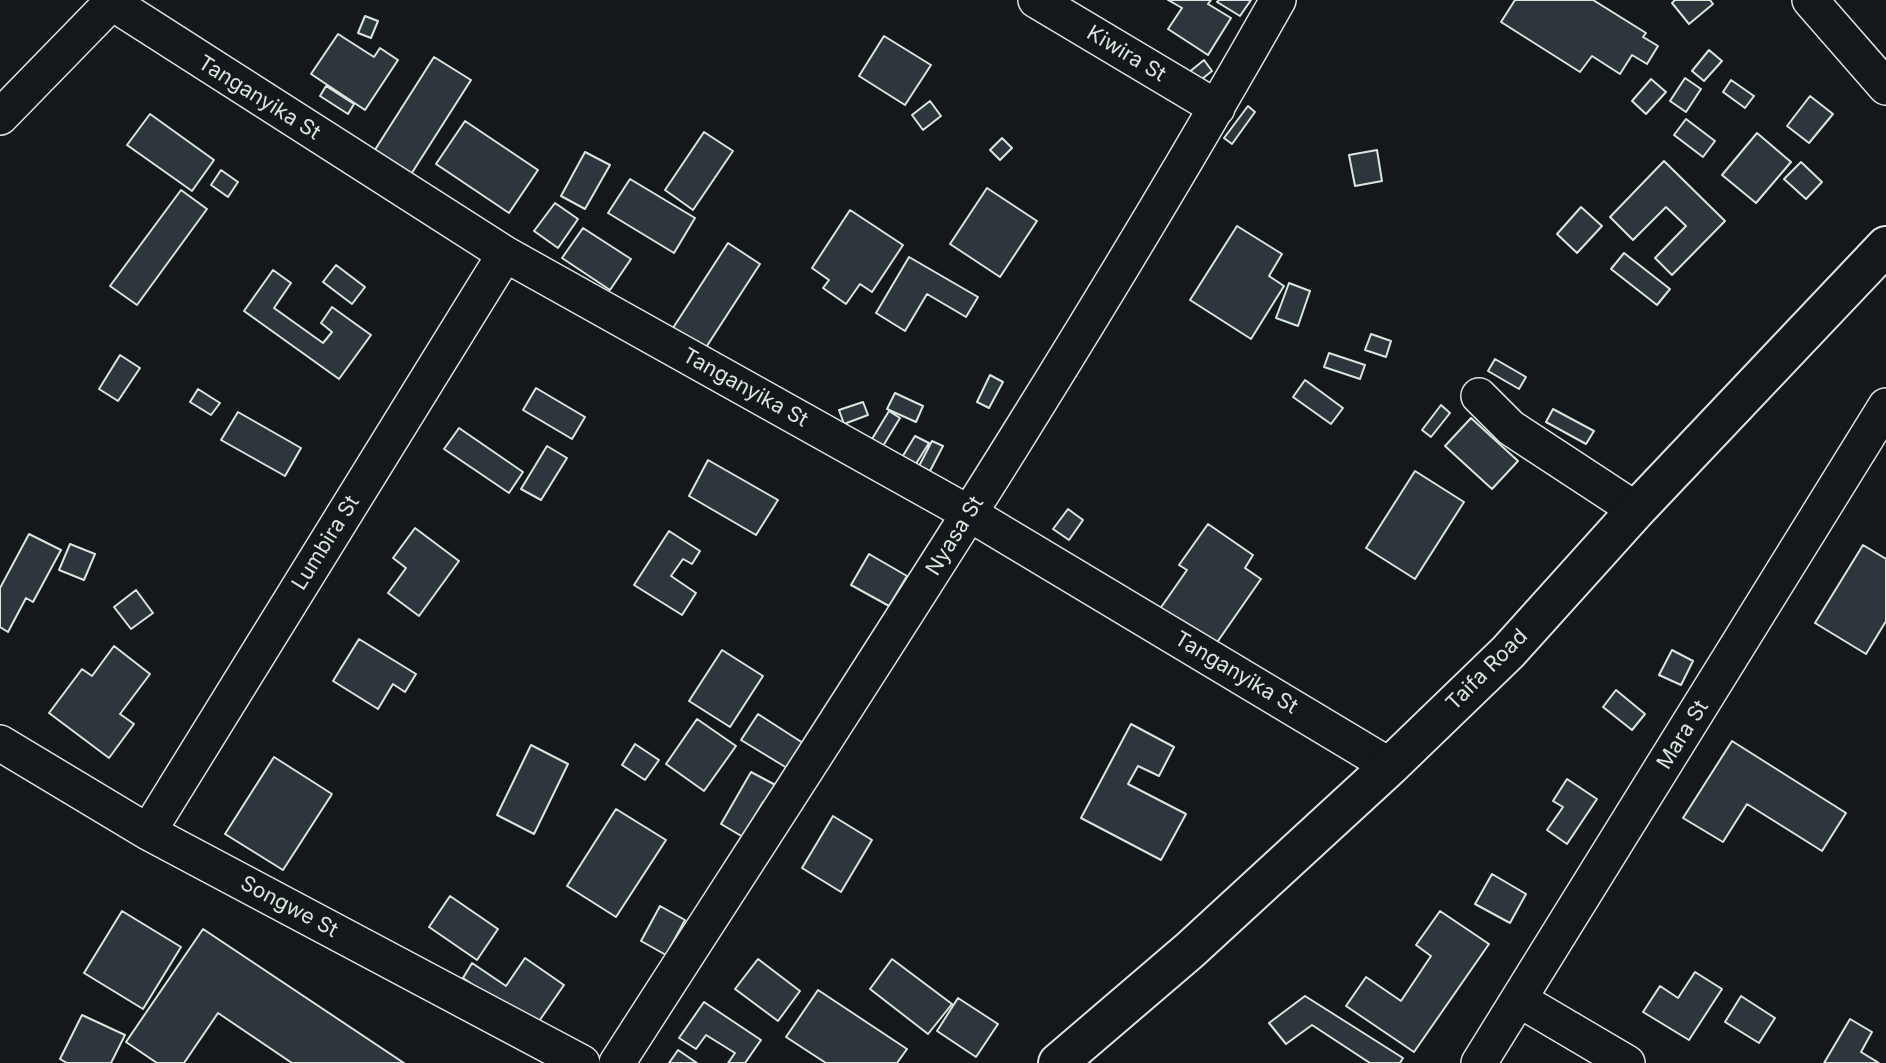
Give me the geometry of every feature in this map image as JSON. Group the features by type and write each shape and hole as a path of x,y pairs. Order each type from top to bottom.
{"highway":[{"name":"Taifa Road","path":"1058,1063 1190,950 1390,766 1508,652 1636,510 1886,246"}],"street":[{"name":"Kiwira St","path":"1036,0 1217,108"},
{"name":"Nyasa St","path":"617,1063 970,513 1217,108 1278,0"},
{"path":"1810,0 1886,87"},
{"path":"0,117 111,1"},
{"name":"Tanganyika St","path":"111,1 505,254 970,513 1390,766"},
{"name":"Lumbira St","path":"148,832 505,254"},
{"path":"1479,396 1511,428 1636,510"},
{"name":"Mara St","path":"1479,1063 1886,406"},
{"name":"Songwe St","path":"0,743 148,832 582,1063"},
{"path":"1520,1000 1627,1063"}],"building":[{"path":"1168,0 1211,0 1208,4 1231,18 1208,55 1168,29 1182,8"},
{"path":"1251,0 1240,16 1217,2"},
{"path":"1515,0 1593,0 1646,33 1643,37 1658,46 1647,64 1632,55 1620,74 1592,56 1580,72 1501,22"},
{"path":"1675,0 1710,0 1713,4 1689,24 1672,3"},
{"path":"365,16 378,21 371,38 358,33"},
{"path":"338,34 374,57 380,48 398,60 365,110 311,74"},
{"path":"884,36 931,65 905,105 859,76"},
{"path":"1709,50 1722,61 1704,81 1692,71"},
{"path":"434,57 471,80 408,179 371,156"},
{"path":"1204,60 1212,71 1197,83 1188,73"},
{"path":"1685,78 1701,89 1686,112 1670,101"},
{"path":"1651,79 1666,92 1646,114 1632,101"},
{"path":"1731,80 1754,96 1745,108 1723,92"},
{"path":"326,86 354,104 348,114 320,96"},
{"path":"1810,96 1833,114 1809,143 1787,126"},
{"path":"930,101 941,116 923,130 912,115"},
{"path":"1248,106 1255,112 1232,144 1224,138"},
{"path":"150,114 214,160 192,191 127,145"},
{"path":"1686,119 1715,141 1703,157 1674,135"},
{"path":"465,121 538,170 509,213 436,164"},
{"path":"704,132 733,151 693,210 665,190"},
{"path":"1757,133 1791,162 1756,203 1722,175"},
{"path":"1002,138 1012,148 1000,160 990,150"},
{"path":"1377,150 1382,181 1355,186 1349,155"},
{"path":"585,152 610,165 585,209 561,196"},
{"path":"1664,161 1725,221 1672,275 1655,258 1686,226 1666,207 1633,240 1610,217"},
{"path":"1801,162 1822,182 1806,199 1784,179"},
{"path":"221,170 238,182 228,197 211,185"},
{"path":"630,179 695,218 674,253 608,213"},
{"path":"987,188 1037,221 1000,277 950,244"},
{"path":"181,190 207,209 137,305 110,286"},
{"path":"555,203 578,219 558,248 534,231"},
{"path":"1581,207 1602,226 1577,253 1557,234"},
{"path":"850,210 903,245 872,292 860,284 846,304 823,288 829,280 812,268"},
{"path":"1237,226 1282,254 1269,276 1284,286 1251,339 1190,300"},
{"path":"583,228 631,259 610,290 562,258"},
{"path":"728,243 760,264 703,352 671,331"},
{"path":"1624,253 1670,289 1657,305 1611,269"},
{"path":"909,257 978,297 966,317 927,294 905,331 876,313"},
{"path":"336,265 365,287 352,304 323,282"},
{"path":"273,270 291,283 274,308 323,343 332,332 321,323 332,307 371,335 339,379 244,311"},
{"path":"1289,283 1310,291 1298,326 1276,318"},
{"path":"1371,334 1391,341 1386,357 1365,350"},
{"path":"1329,353 1365,365 1360,379 1324,367"},
{"path":"120,355 140,368 118,401 99,389"},
{"path":"1495,359 1526,377 1519,389 1488,371"},
{"path":"990,375 1003,382 989,408 977,402"},
{"path":"1305,380 1343,408 1331,424 1293,397"},
{"path":"536,388 585,417 572,439 523,410"},
{"path":"198,389 220,403 211,415 190,402"},
{"path":"895,393 923,406 916,422 887,409"},
{"path":"863,402 868,415 844,424 839,410"},
{"path":"1441,405 1450,413 1431,437 1422,430"},
{"path":"1553,409 1594,431 1586,444 1546,422"},
{"path":"889,411 900,418 883,446 872,439"},
{"path":"238,412 301,448 285,476 221,440"},
{"path":"1471,418 1518,461 1492,489 1445,446"},
{"path":"459,428 523,472 509,493 444,449"},
{"path":"915,436 929,443 914,467 901,459"},
{"path":"932,441 943,446 930,471 919,466"},
{"path":"547,446 567,458 541,500 521,489"},
{"path":"708,460 778,500 756,535 689,496"},
{"path":"1415,471 1464,502 1415,579 1366,548"},
{"path":"1068,509 1083,520 1069,540 1053,529"},
{"path":"1208,524 1253,555 1245,568 1261,579 1211,651 1157,613 1187,570 1179,565"},
{"path":"415,528 459,561 419,616 388,593 406,568 393,558"},
{"path":"669,531 700,551 692,564 683,559 671,576 696,593 682,615 634,585"},
{"path":"29,534 61,550 33,602 26,598 8,632 0,627 0,588"},
{"path":"70,544 95,554 84,580 59,570"},
{"path":"1863,545 1886,559 1886,621 1866,654 1815,623"},
{"path":"869,554 907,576 889,606 851,585"},
{"path":"136,590 153,613 131,629 114,607"},
{"path":"359,639 416,674 405,692 393,684 378,709 333,681"},
{"path":"114,646 150,674 120,714 134,724 109,758 49,713 82,669 92,676"},
{"path":"722,650 763,676 730,727 689,701"},
{"path":"1672,650 1693,661 1681,685 1659,675"},
{"path":"1616,690 1645,714 1632,730 1603,707"},
{"path":"758,714 803,743 787,768 741,740"},
{"path":"697,719 736,746 704,791 666,764"},
{"path":"1131,724 1174,747 1159,776 1138,766 1128,784 1186,814 1161,860 1081,818"},
{"path":"1732,741 1846,813 1822,851 1747,804 1723,842 1683,818"},
{"path":"635,744 659,760 645,780 622,765"},
{"path":"531,745 568,764 534,834 497,815"},
{"path":"274,757 332,794 283,870 225,834"},
{"path":"751,772 783,789 772,808 763,802 743,837 721,824"},
{"path":"1567,779 1597,799 1567,844 1547,830 1563,807 1553,801"},
{"path":"616,809 666,840 616,917 567,886"},
{"path":"833,816 872,840 841,892 802,868"},
{"path":"1492,874 1526,894 1510,923 1475,904"},
{"path":"450,896 498,929 477,960 429,927"},
{"path":"660,906 685,920 666,955 641,941"},
{"path":"122,911 181,947 143,1009 84,973"},
{"path":"1440,911 1489,944 1414,1052 1346,1006 1366,977 1401,1001 1431,956 1416,945"},
{"path":"203,929 404,1063 292,1063 218,1013 184,1063 157,1063 126,1042"},
{"path":"525,958 564,985 535,1027 463,978 472,963 506,986"},
{"path":"758,959 800,991 778,1021 735,989"},
{"path":"892,959 952,1004 928,1034 870,989"},
{"path":"1695,972 1722,989 1689,1040 1643,1012 1660,986 1678,998"},
{"path":"818,990 907,1049 897,1063 826,1063 786,1037"},
{"path":"1305,996 1403,1058 1400,1063 1370,1063 1312,1025 1286,1044 1269,1023"},
{"path":"1741,996 1775,1018 1759,1043 1725,1022"},
{"path":"958,998 998,1024 976,1057 937,1031"},
{"path":"704,1002 761,1040 745,1063 728,1063 735,1053 706,1035 696,1049 679,1038"},
{"path":"82,1015 125,1035 111,1063 67,1063 60,1059"},
{"path":"1850,1019 1872,1032 1861,1052 1879,1063 1824,1063"},
{"path":"678,1050 697,1063 669,1063"}]}
